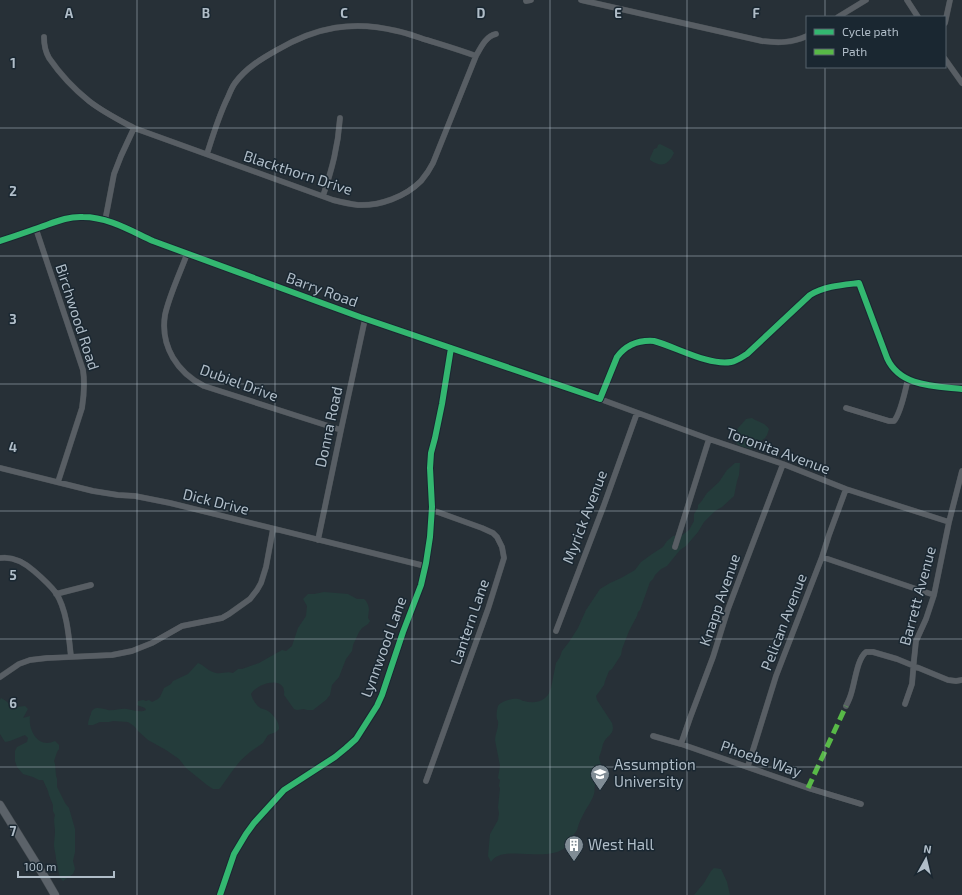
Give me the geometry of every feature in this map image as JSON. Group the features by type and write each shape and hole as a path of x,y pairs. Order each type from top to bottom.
{"main road":[{"path":"1,807 55,895"}],"street":[{"path":"581,0 762,41 777,43 788,42 799,40 806,36"},
{"path":"840,16 866,0"},
{"path":"907,0 917,16"},
{"path":"946,18 950,0"},
{"path":"207,154 233,85 244,72 260,60 291,42 309,34 342,27 379,27 398,31 476,56"},
{"name":"Blackthorn Drive","path":"44,37 46,53 68,83 89,101 109,115 134,128 322,196 345,203 370,205 391,200 404,193 421,180 434,163 476,56 481,46 490,35 496,34"},
{"path":"946,60 962,83"},
{"path":"322,196 334,161 339,135 340,118"},
{"path":"105,221 114,174 120,156 134,128"},
{"name":"Barry Road","path":"0,241 58,221 77,217 91,217 120,226 187,254 365,319 600,399"},
{"name":"Birchwood Road","path":"36,229 80,362 84,379 84,399 82,408 58,482"},
{"name":"Dubiel Drive","path":"187,254 167,308 164,327 167,346 182,370 196,382 204,386 341,430"},
{"path":"600,399 614,362 621,351 635,343 654,341 710,361 720,363 731,362 740,359 747,354 810,295 827,288 859,282 889,362 895,370 908,380 924,385 962,389"},
{"name":"Donna Road","path":"318,540 365,319"},
{"name":"Lynnwood Lane","path":"220,895 234,854 254,823 284,790 334,757 356,739 377,706 421,585 425,566 430,537 432,510 430,468 431,453 440,415 451,348"},
{"path":"846,408 889,421 894,421 908,380"},
{"name":"Toronita Avenue","path":"600,399 846,488 949,522"},
{"name":"Myrick Avenue","path":"556,631 637,413"},
{"path":"675,547 709,439"},
{"name":"Knapp Avenue","path":"681,744 713,657 728,609 782,464"},
{"name":"Dick Drive","path":"0,468 105,493 150,498 425,566"},
{"name":"Barrett Avenue","path":"905,704 912,684 916,641 926,619 934,595 949,522 962,471"},
{"name":"Pelican Avenue","path":"748,766 776,676 822,556 846,488"},
{"name":"Lantern Lane","path":"426,781 488,609 504,556 502,547 497,537 488,530 432,510"},
{"path":"0,677 24,662 47,658 112,655 132,651 152,643 182,626 222,618 250,599 257,590 266,567 273,529"},
{"path":"822,556 934,595"},
{"path":"0,558 11,558 24,563 39,575 56,594 66,623 71,657"},
{"path":"56,594 91,585"},
{"path":"846,706 852,693 858,667 865,652 873,652 897,659 948,680 962,680"},
{"name":"Phoebe Way","path":"653,736 748,766 808,788 861,804"}],"green space":[{"path":"660,144 672,150 674,153 667,163 664,164 658,164 650,160 654,149"},
{"path":"752,418 769,429 765,438 751,449 739,445 732,435 746,419"},
{"path":"735,463 740,463 734,496 704,522 686,546 680,550 667,566 655,575 650,582 640,610 629,631 621,655 609,671 604,685 596,696 612,723 613,730 604,741 599,757 602,772 595,785 593,797 577,830 567,846 558,852 548,854 505,854 497,857 491,862 488,856 490,834 498,820 499,813 500,780 498,778 500,766 495,740 498,726 498,706 504,701 510,699 535,702 543,700 548,695 551,688 556,663 562,651 578,628 586,610 600,589 635,570 641,562 663,547 673,536 681,536 689,530 694,521 694,514 698,508 698,505 707,493 719,482 727,470"},
{"path":"324,592 348,594 357,599 364,599 368,605 368,618 370,621 359,632 352,651 346,659 339,677 332,685 330,695 313,710 294,709 284,695 284,689 277,683 271,682 260,686 251,694 254,701 260,708 268,711 274,716 279,729 268,735 263,743 241,760 219,789 213,789 207,785 186,768 179,759 148,740 128,722 113,721 88,725 91,713 96,708 110,710 146,710 145,708 137,705 138,701 149,700 152,702 158,699 164,688 173,681 188,674 198,663 213,672 233,673 238,669 259,663 282,650 286,651 292,646 298,628 306,616 307,606 303,599 308,594"},
{"path":"1,698 11,706 25,706 28,709 23,718 30,716 31,727 35,737 49,743 55,741 59,745 54,761 57,787 69,808 75,829 75,852 73,861 75,869 73,874 63,881 60,878 54,849 55,815 53,805 43,780 23,774 17,767 15,761 15,751 17,747 27,742 28,738 25,735 5,742 0,734"},
{"path":"714,868 721,869 727,882 730,895 694,895 704,883"}],"marked path":[{"path":"808,788 846,706"}],"cycle path":[{"path":"0,241 71,218 83,217 101,219 119,225 153,241 360,317 600,399 617,357 624,349 633,344 643,341 654,341 703,359 731,362 747,354 810,295 840,285 859,283 887,358 893,368 900,375 909,380 930,386 962,389"},
{"path":"220,895 234,854 254,823 284,790 335,757 356,739 377,706 382,695 403,632 421,585 426,563 430,537 432,507 430,468 431,453 442,404 451,348"}],"place":[{"name":"Assumption University","path":"600,791"},
{"name":"West Hall","path":"574,862"}]}
